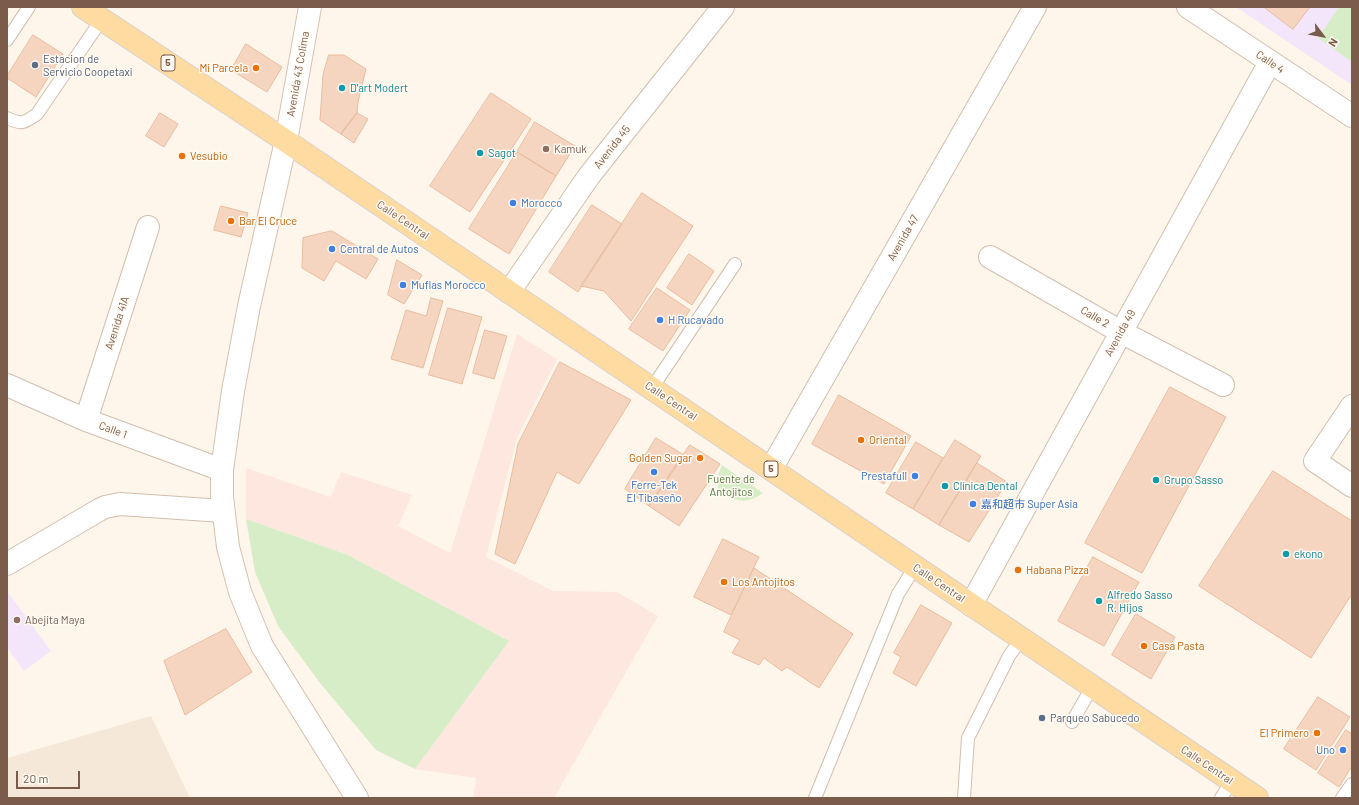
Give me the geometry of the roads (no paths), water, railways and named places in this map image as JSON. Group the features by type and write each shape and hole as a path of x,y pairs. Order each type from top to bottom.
{"main road":[{"name":"Calle Central","path":"94,12 286,140 1092,687 1227,790 1256,798"}],"street":[{"name":"Avenida 43 Colima","path":"310,7 286,140 249,306 233,390 222,470 223,511 228,547 240,592 262,646 357,798"},
{"name":"Avenida 45","path":"509,292 589,176 723,7"},
{"name":"Avenida 47","path":"771,469 1035,7"},
{"name":"Calle 4","path":"1188,7 1352,116"},
{"name":"Avenida 49","path":"971,605 1270,62"},
{"name":"Avenida 41A","path":"86,420 148,227"},
{"name":"Calle 2","path":"990,257 1121,332 1222,385"},
{"name":"Calle 1","path":"7,386 86,420 222,470"},
{"path":"1352,406 1315,461 1352,486"},
{"path":"7,564 110,505 120,504 223,511"}],"lane":[{"path":"7,40 29,7"},
{"path":"7,118 17,123 26,122 37,114 94,12"},
{"path":"652,388 735,264"},
{"path":"815,798 898,594 915,567"},
{"path":"964,798 968,738 1009,656 1021,639"},
{"path":"1072,722 1092,687"},
{"path":"1342,798 1352,784"}],"place":[{"name":"Estacion de Servicio Coopetaxi","path":"35,65"},
{"name":"Mi Parcela","path":"256,68"},
{"name":"D'art Modert","path":"342,88"},
{"name":"Kamuk","path":"546,149"},
{"name":"Sagot","path":"480,153"},
{"name":"Vesubio","path":"182,156"},
{"name":"Morocco","path":"513,203"},
{"name":"Bar El Cruce","path":"231,221"},
{"name":"Central de Autos","path":"332,249"},
{"name":"Muflas Morocco","path":"403,285"},
{"name":"H Rucavado","path":"660,320"},
{"name":"Oriental","path":"861,440"},
{"name":"Golden Sugar","path":"700,458"},
{"name":"Ferre-Tek El Tibaseño","path":"654,472"},
{"name":"Prestafull","path":"915,476"},
{"name":"Grupo Sasso","path":"1156,480"},
{"name":"Clínica Dental","path":"945,486"},
{"name":"嘉和超市 Super Asia","path":"973,504"},
{"name":"ekono","path":"1286,554"},
{"name":"Habana Pizza","path":"1018,570"},
{"name":"Los Antojitos","path":"724,582"},
{"name":"Alfredo Sasso R. Hijos","path":"1099,601"},
{"name":"Abejita Maya","path":"17,620"},
{"name":"Casa Pasta","path":"1144,646"},
{"name":"Parqueo Sabucedo","path":"1042,718"},
{"name":"El Primero","path":"1317,733"},
{"name":"Uno","path":"1343,750"}],"park label":[{"name":"Fuente de Antojitos","path":"731,485"}]}
